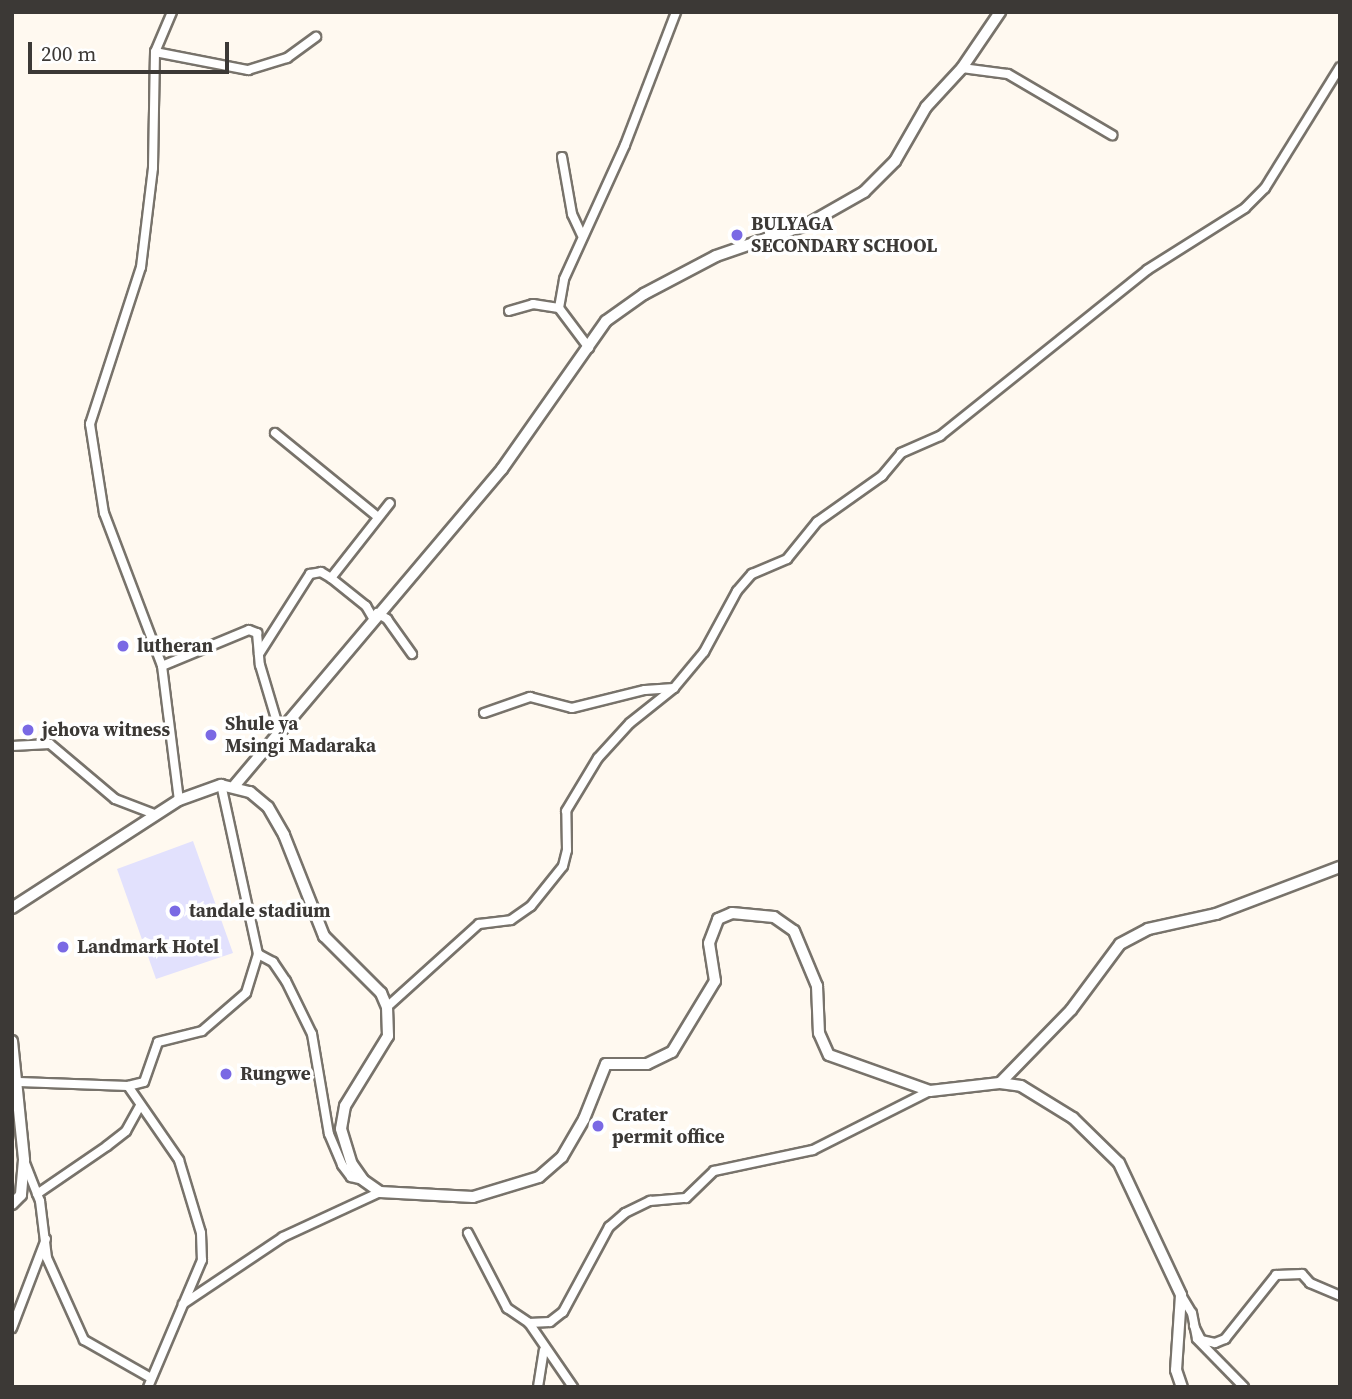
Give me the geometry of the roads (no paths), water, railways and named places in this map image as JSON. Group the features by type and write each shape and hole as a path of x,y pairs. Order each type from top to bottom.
{"main road":[{"path":"12,908 179,800 221,785 235,785 268,807 324,936 381,993 387,1007 388,1036 354,1086 341,1129 345,1149 363,1180 380,1192 473,1197 539,1177 562,1157 584,1119 606,1064 647,1064 672,1052 715,981 709,933 718,919 732,914 774,917 794,931 817,986 818,1033 829,1055 930,1091 1000,1083 1036,1093 1073,1118 1119,1163 1181,1295 1175,1370 1182,1387"}],"street":[{"path":"172,12 155,52 153,168 141,267 90,424 104,513 162,666 179,800"},
{"path":"559,308 564,279 625,145 676,12"},
{"path":"235,785 375,616 502,469 606,321 644,294 716,256 806,225 864,192 895,162 926,107 962,68 1000,12"},
{"path":"155,52 248,70 287,58 316,37"},
{"path":"387,1007 479,924 511,920 531,906 563,866 567,850 566,811 598,758 630,723 674,688 704,652 737,591 752,574 787,559 817,522 882,476 901,453 940,436 1137,278 1245,208 1271,179 1340,67"},
{"path":"962,68 1008,74 1112,135"},
{"path":"562,157 572,214 582,235"},
{"path":"509,311 533,304 559,308 589,348"},
{"path":"275,433 378,517"},
{"path":"331,578 390,503"},
{"path":"259,654 310,574 321,572 375,616 387,619 412,654"},
{"path":"162,666 249,630 257,633 259,654 280,732"},
{"path":"484,713 530,697 572,708 674,688"},
{"path":"12,746 50,744 115,799 154,814"},
{"path":"19,1082 128,1086 144,1082 158,1042 202,1031 246,993 258,954 221,785"},
{"path":"1000,1083 1072,1010 1120,944 1148,929 1216,914 1340,867"},
{"path":"258,954 273,962 286,981 312,1034 329,1134 342,1166 351,1177 363,1180"},
{"path":"12,1041 19,1082 24,1160 21,1195 12,1204"},
{"path":"24,1160 37,1194 48,1237 47,1258 84,1340 150,1382 202,1260 201,1233 179,1160 128,1086"},
{"path":"528,1323 550,1322 563,1312 609,1227 625,1213 650,1201 686,1198 714,1171 813,1150 930,1091"},
{"path":"37,1194 126,1131 140,1106"},
{"path":"183,1304 283,1237 380,1192"},
{"path":"468,1233 507,1308 528,1323 544,1350 573,1387"},
{"path":"12,1328 48,1237"},
{"path":"1194,1326 1201,1340 1215,1343 1225,1339 1276,1275 1302,1274 1310,1283 1340,1296"},
{"path":"1181,1295 1186,1297 1197,1339 1244,1387"},
{"path":"538,1387 544,1350"}],"place":[{"name":"BULYAGA SECONDARY SCHOOL","path":"737,235"},
{"name":"lutheran","path":"123,646"},
{"name":"jehova witness","path":"28,730"},
{"name":"Shule ya Msingi Madaraka","path":"211,735"},
{"name":"tandale stadium","path":"175,911"},
{"name":"Landmark Hotel","path":"63,947"},
{"name":"Rungwe","path":"226,1074"},
{"name":"Crater permit office","path":"598,1126"}]}
